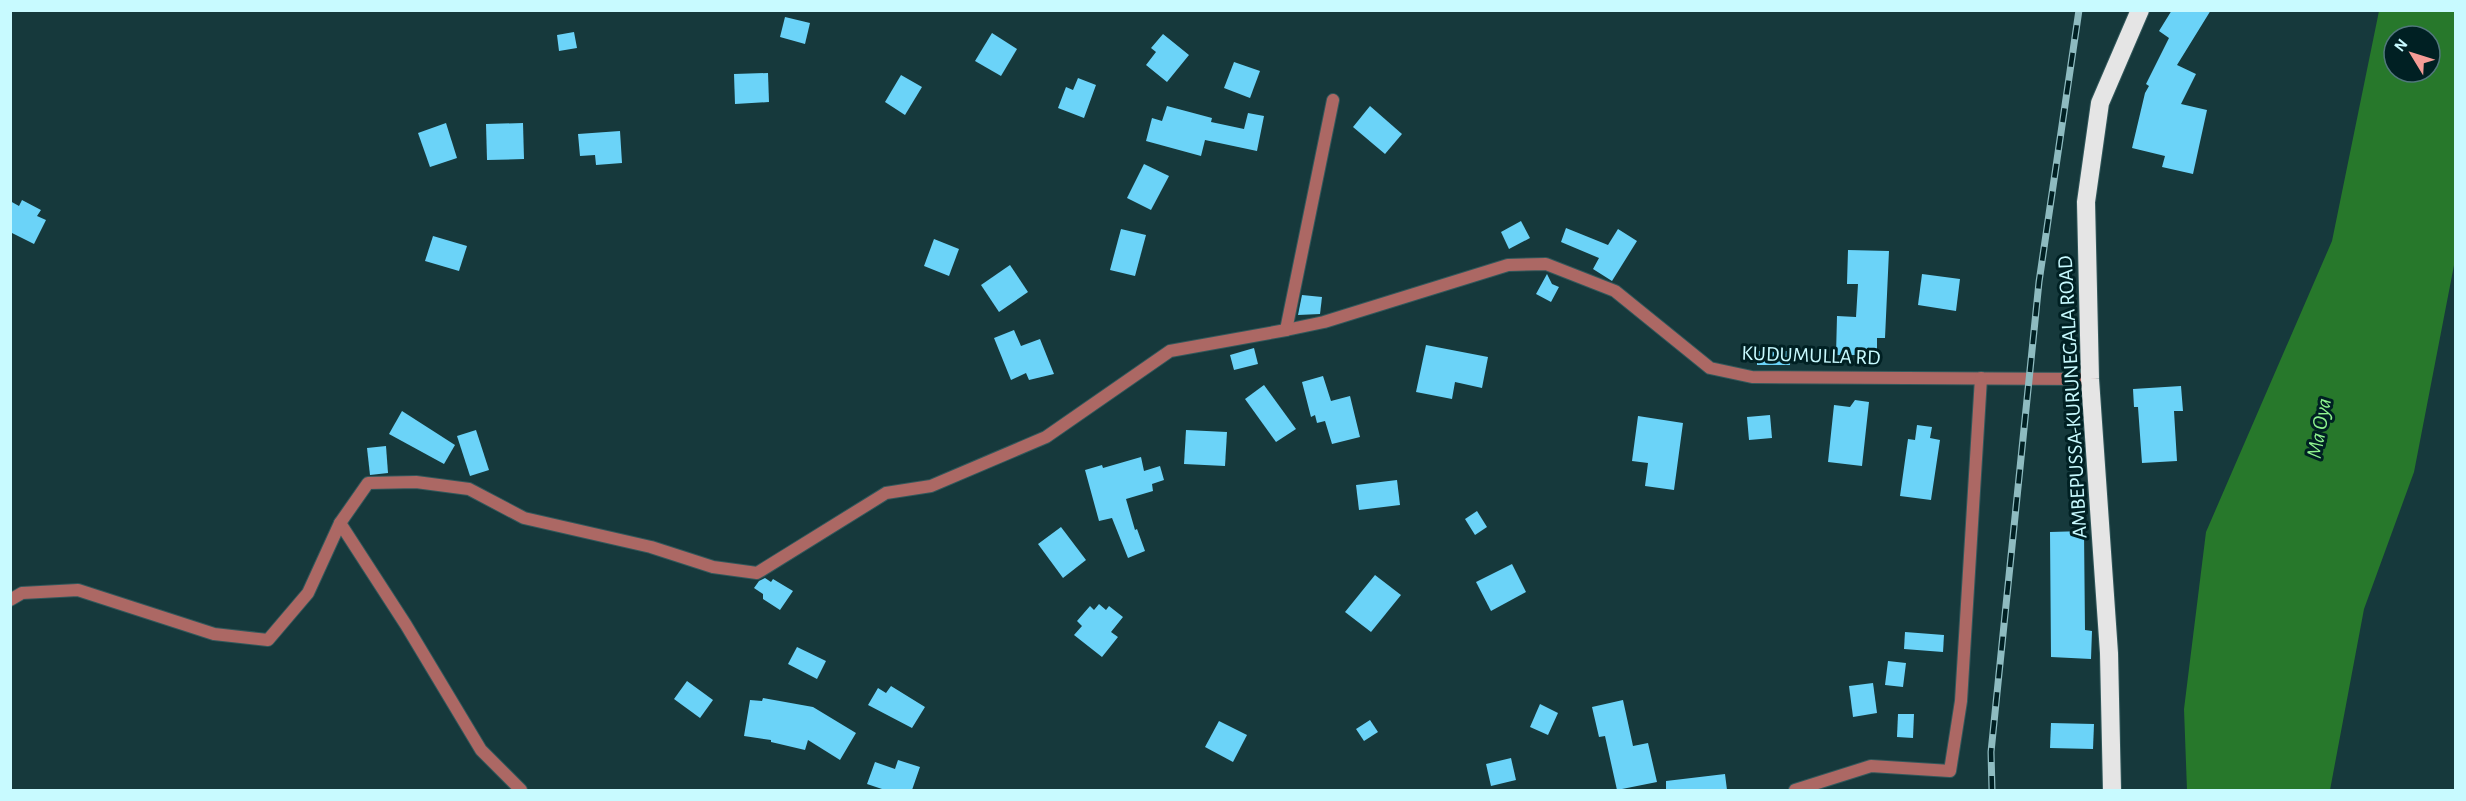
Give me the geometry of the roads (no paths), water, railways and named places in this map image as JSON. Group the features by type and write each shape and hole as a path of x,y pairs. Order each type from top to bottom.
{"highway":[{"name":"AMBEPUSSA-KURUNEGALA ROAD","path":"2112,790 2109,653 2090,379 2086,202 2100,103 2140,10"}],"street":[{"path":"1286,330 1333,100"},
{"name":"KUDUMULLA RD","path":"340,523 368,483 416,482 469,489 524,518 651,547 712,567 757,573 886,493 931,486 1046,437 1170,351 1324,322 1508,265 1546,264 1615,291 1710,368 1752,377 2090,379"},
{"path":"1795,790 1871,766 1950,771 1961,701 1981,378"},
{"path":"10,600 22,593 78,590 214,634 268,640 308,593 340,523"},
{"path":"340,523 406,625 481,750 520,790"}],"water":[{"name":"Ma Oya","path":"2379,11 2455,11 2455,260 2414,472 2364,609 2330,790 2187,790 2184,709 2206,532 2332,241"}],"railway":[{"path":"1992,790 1991,752 2039,282 2079,10"}]}
